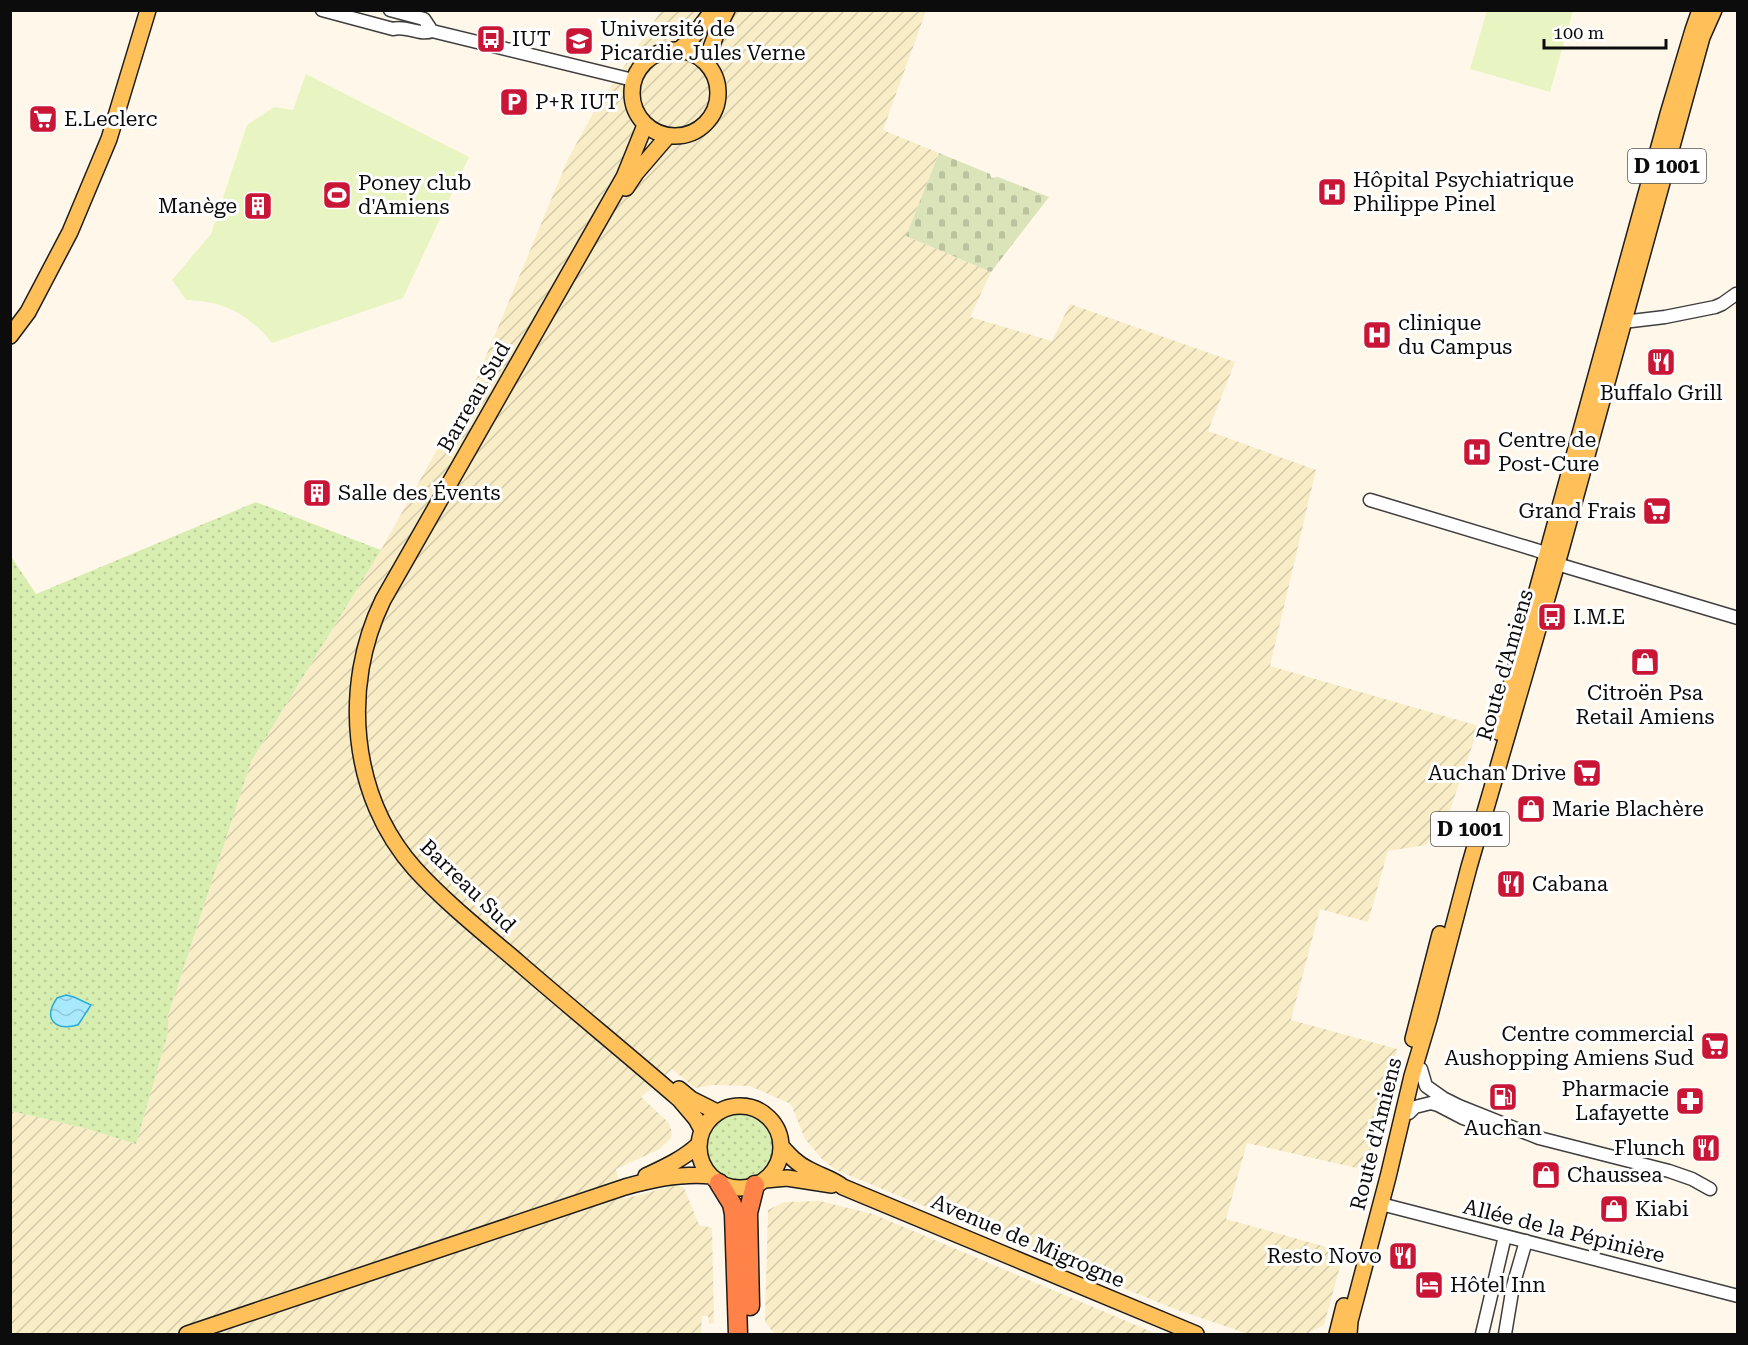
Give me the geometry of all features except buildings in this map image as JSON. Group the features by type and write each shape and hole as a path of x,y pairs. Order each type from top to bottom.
{"highway":[{"path":"715,1179 732,1204 734,1214 738,1335"},
{"path":"751,1335 748,1213 760,1182"}],"main road":[{"path":"10,336 28,312 70,232 109,139 148,10"},
{"path":"679,50 692,38 713,10"},
{"path":"706,61 727,10"},
{"name":"Route d'Amiens","path":"1617,322 1668,114 1701,10"},
{"name":"Route d'Amiens","path":"1349,1335 1350,1321 1415,1065 1617,322 1702,37 1714,10"},
{"path":"679,50 694,54 706,61 713,72 718,88 717,103 712,118 700,130 687,135 667,137 645,125 636,113 632,88 638,70 649,58 667,51 679,50"},
{"name":"Barreau Sud","path":"645,125 624,177 383,600 367,639 356,712 359,745 372,796 386,826 414,868 487,935 679,1099 696,1119 700,1137"},
{"name":"Barreau Sud","path":"667,137 636,173 617,204 390,598 376,630 368,658 364,681 362,728 371,774 389,820 410,853 440,886 691,1099 717,1112"},
{"name":"Route d'Amiens","path":"1337,1335 1431,967 1552,559"},
{"path":"187,1335 625,1186 657,1178 695,1175 715,1179 733,1188 748,1187 760,1182 770,1174 778,1161 780,1137 772,1121 758,1109 740,1105 730,1107 717,1112 708,1120 688,1154 625,1186"},
{"path":"700,1137 701,1162 715,1179"},
{"name":"Avenue de Migrogne","path":"781,1146 798,1163 837,1181 843,1187"},
{"name":"Avenue de Migrogne","path":"760,1182 787,1179 843,1187 1196,1335"}],"street":[{"path":"322,10 393,29 400,27 427,33 432,31 633,80"},
{"path":"390,10 424,19 432,31"},
{"path":"1617,322 1665,317 1722,304 1737,296"},
{"path":"1371,500 1536,550 1552,559 1737,618"},
{"path":"1388,1177 1396,1163 1421,1069 1429,1019"},
{"path":"1421,1069 1426,1086 1443,1098 1539,1138 1669,1171 1692,1179 1710,1189"},
{"path":"1409,1113 1415,1107 1431,1103 1463,1118 1493,1128 1519,1136 1539,1138"},
{"name":"Allée de la Pépinière","path":"1381,1204 1737,1296"},
{"path":"1482,1335 1506,1236"},
{"path":"1505,1335 1513,1286 1526,1241"}],"shaded area":[{"path":"661,11 926,11 883,130 939,153 906,236 991,272 970,317 1052,341 1070,304 1235,362 1208,431 1316,470 1270,666 1479,726 1449,813 1426,845 1388,851 1368,922 1320,909 1291,1020 1397,1049 1365,1170 1247,1143 1226,1219 1344,1252 1324,1325 1307,1334 1248,1334 1172,1308 836,1170 823,1160 805,1139 791,1104 750,1086 713,1085 695,1088 672,1069 641,1097 669,1123 671,1138 660,1149 616,1169 624,1199 676,1185 684,1188 699,1225 712,1228 714,1323 709,1324 708,1316 702,1316 701,1334 11,1334 11,1111 84,1128 136,1144 168,1033 168,1016 251,762 381,550 477,378 568,159 592,115"},
{"path":"820,1201 873,1214 1157,1334 775,1334 765,1322 768,1210 784,1202"}],"green space":[{"path":"1487,10 1573,11 1550,92 1470,69"},
{"name":"Poney club d'Amiens","path":"306,74 469,157 403,298 272,343 254,324 224,306 186,300 172,280 211,234 247,125 274,107 293,110"},
{"path":"939,153 990,174 991,178 998,177 1049,197 991,272 906,236"},
{"path":"256,502 381,550 251,762 168,1016 168,1033 136,1144 84,1128 11,1111 10,555 36,594"},
{"path":"740,1114 753,1117 764,1124 771,1135 774,1148 771,1161 764,1172 753,1179 740,1182 727,1179 716,1172 709,1161 706,1148 709,1135 716,1124 727,1117"}],"water":[{"path":"66,995 91,1005 78,1025 58,1025 51,1018 57,998"}],"place":[{"name":"IUT","path":"491,39"},
{"name":"Université de Picardie Jules Verne","path":"579,41"},
{"name":"P+R IUT","path":"514,102"},
{"name":"E.Leclerc","path":"43,119"},
{"name":"Hôpital Psychiatrique Philippe Pinel","path":"1332,192"},
{"name":"Poney club d'Amiens","path":"337,195"},
{"name":"Manège","path":"258,206"},
{"name":"clinique du Campus","path":"1377,335"},
{"name":"Buffalo Grill","path":"1661,362"},
{"name":"Centre de Post-Cure","path":"1477,452"},
{"name":"Salle des Évents","path":"317,493"},
{"name":"Grand Frais","path":"1657,511"},
{"name":"I.M.E","path":"1552,617"},
{"name":"Citroën Psa Retail Amiens","path":"1645,662"},
{"name":"Auchan Drive","path":"1587,773"},
{"name":"Marie Blachère","path":"1531,809"},
{"name":"Cabana","path":"1511,884"},
{"name":"Centre commercial Aushopping Amiens Sud","path":"1715,1046"},
{"name":"Auchan","path":"1503,1097"},
{"name":"Pharmacie Lafayette","path":"1690,1101"},
{"name":"Flunch","path":"1706,1148"},
{"name":"Chaussea","path":"1546,1175"},
{"name":"Kiabi","path":"1614,1209"},
{"name":"Resto Novo","path":"1403,1256"},
{"name":"Hôtel Inn","path":"1429,1285"}]}
